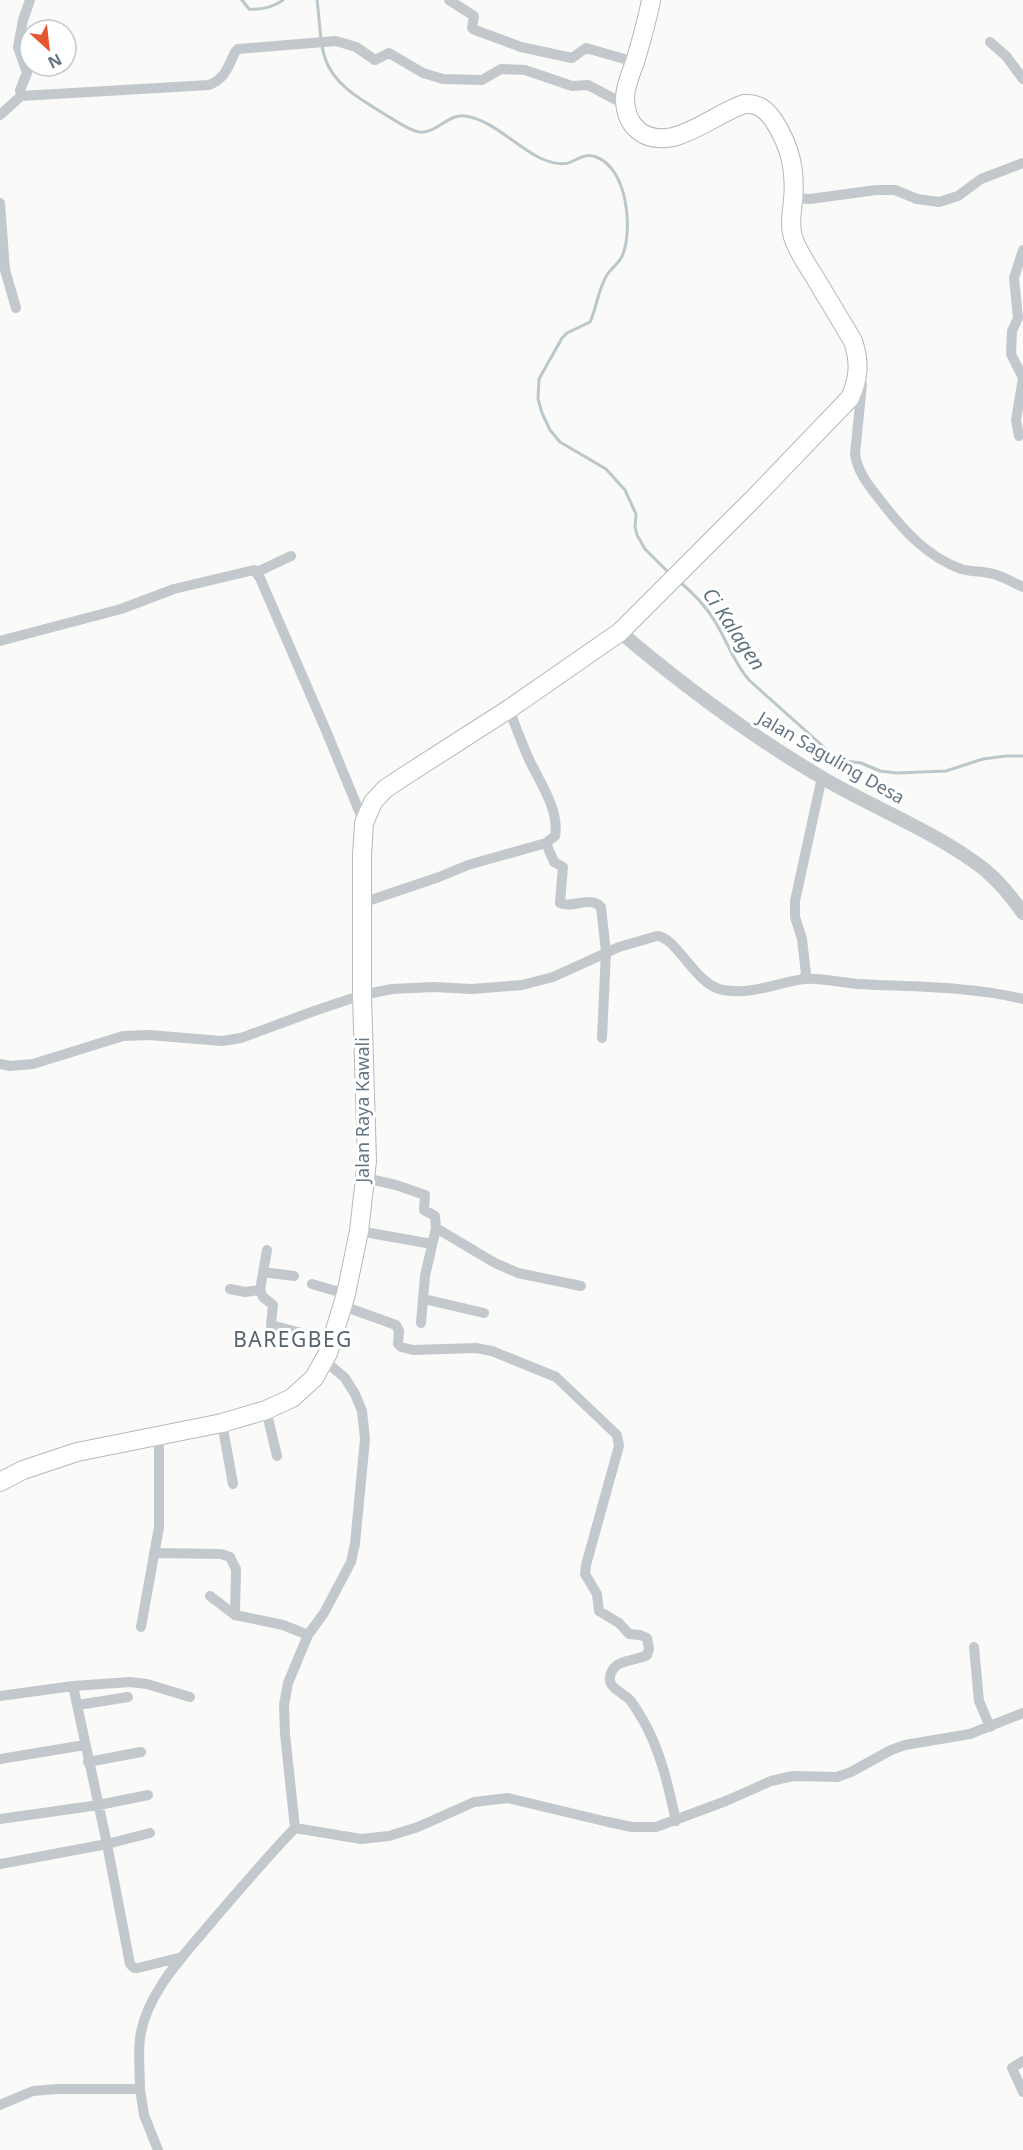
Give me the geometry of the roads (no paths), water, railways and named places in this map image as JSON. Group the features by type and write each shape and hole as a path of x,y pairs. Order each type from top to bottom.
{"highway":[{"path":"651,0 644,33 626,89 628,115 637,130 646,136 661,139 698,128 744,104 764,108 776,123 791,156 793,198 790,218 793,238 844,326 857,354"},
{"name":"Jalan Raya Kawali","path":"0,1482 23,1470 76,1452 222,1423 266,1410 292,1398 314,1378 332,1341 344,1300 359,1232 367,1161 362,903 364,823 373,802 385,789 509,709 620,632 850,398 858,376 857,354"}],"street":[{"path":"21,96 20,90 27,73 18,47 22,20 30,0"},
{"path":"449,0 474,16 472,28 502,42 572,58 586,48 635,62"},
{"path":"0,115 21,96 201,87 220,80 238,49 330,41 356,47 375,60 389,53 423,73 443,79 482,80 501,69 525,70 572,86 588,85 626,105"},
{"path":"990,42 1006,56 1023,79"},
{"path":"793,198 810,199 876,190 895,190 917,200 939,202 958,196 981,179 1023,163"},
{"path":"0,203 4,270 16,308"},
{"path":"1019,436 1016,420 1023,378 1011,354 1012,331 1018,318 1014,278 1023,250"},
{"path":"857,354 860,360 862,382 855,454 864,479 901,527 924,548 960,568 973,572 987,572 1023,586"},
{"path":"0,641 122,609 174,589 246,570 257,572 291,556"},
{"path":"257,572 364,823"},
{"name":"Jalan Saguling Desa","path":"620,632 683,685 754,735 822,777 881,808 984,869 1006,890 1023,913"},
{"path":"362,903 477,862 546,843 555,836 553,816 547,797 509,709"},
{"path":"803,979 806,974 802,939 795,917 795,901 822,777"},
{"path":"546,843 554,862 563,867 560,903 565,905 592,902 602,908 606,952 602,1038"},
{"path":"0,1064 10,1066 33,1064 123,1036 149,1035 222,1041 241,1038 363,995 392,989 433,987 472,989 522,985 554,977 628,944 661,936 702,978 719,989 753,990 803,979 938,988 1023,999"},
{"path":"365,1178 425,1195 424,1209 434,1213 436,1228 425,1276 421,1323"},
{"path":"436,1228 486,1258 518,1273 581,1286"},
{"path":"359,1232 432,1244"},
{"path":"267,1250 260,1290 263,1297 273,1305 270,1322 274,1327 332,1341"},
{"path":"263,1272 294,1276"},
{"path":"312,1284 396,1325 399,1328 398,1344 408,1350 476,1347 492,1351 556,1377 617,1435 619,1446 585,1574 597,1594 600,1614 619,1623 629,1634 647,1638 649,1650 647,1655 616,1665 610,1680 614,1688 629,1699 652,1738 664,1768 676,1821"},
{"path":"230,1289 245,1292 260,1290"},
{"path":"424,1299 484,1313"},
{"path":"158,2150 144,2115 140,2089 140,2038 144,2024 160,1987 182,1957 295,1828 285,1734 284,1705 288,1683 308,1635 324,1613 351,1562 355,1544 365,1438 362,1411 356,1394 345,1378 324,1359"},
{"path":"266,1410 277,1456"},
{"path":"222,1423 233,1484"},
{"path":"141,1627 160,1511 159,1435"},
{"path":"154,1553 221,1554 231,1557 236,1569 235,1615"},
{"path":"210,1596 235,1615 283,1625 308,1635"},
{"path":"974,1647 979,1701 990,1727"},
{"path":"0,1696 108,1683 147,1684 190,1697"},
{"path":"73,1686 130,1964 138,1968 182,1957"},
{"path":"78,1705 128,1697"},
{"path":"295,1828 361,1839 389,1836 418,1827 474,1802 491,1798 508,1798 632,1827 656,1827 676,1821 771,1781 793,1776 837,1777 905,1745 970,1734 1023,1713"},
{"path":"0,1759 85,1745"},
{"path":"88,1762 141,1752"},
{"path":"0,1819 99,1805 148,1795"},
{"path":"0,1864 107,1844 150,1833"},
{"path":"1023,2061 1012,2068 1023,2092"},
{"path":"0,2105 33,2091 140,2089"}],"waterway":[{"name":"Ci Kalagen","path":"242,0 249,9 271,7 283,0"},
{"name":"Ci Kalagen","path":"317,0 322,44 329,68 352,93 401,124 415,131 425,132 459,116 475,118 544,159 564,164 583,156 592,156 606,163 615,173 621,185 627,214 626,243 623,254 604,280 590,322 567,333 562,338 539,379 538,399 550,430 560,442 606,469 625,490 636,514 637,535 645,549 670,574"},
{"name":"Ci Kalagen","path":"680,582 710,615 749,680 835,757 861,763 880,771 897,773 946,771 983,759 1023,756"}],"district":[{"name":"BAREGBEG","path":"293,1340"}]}
